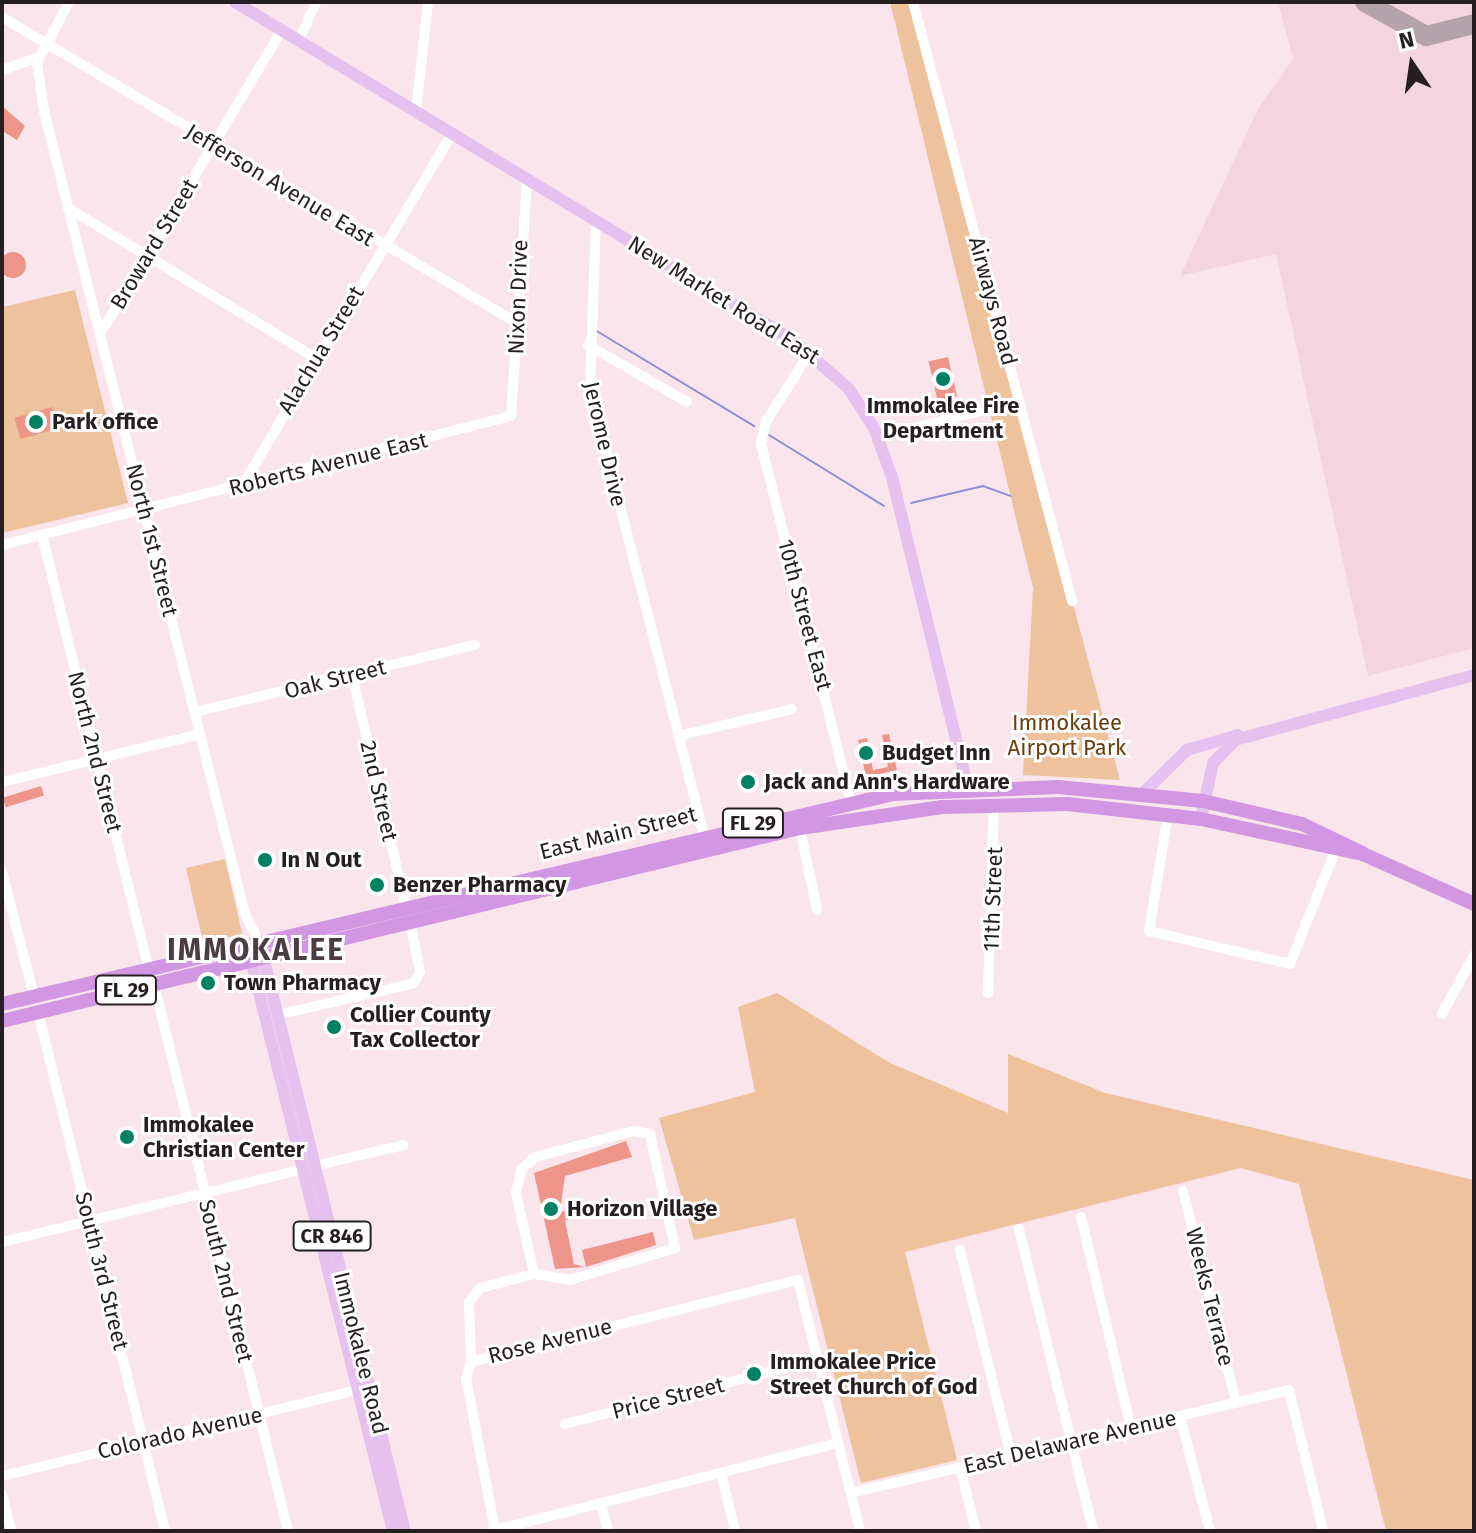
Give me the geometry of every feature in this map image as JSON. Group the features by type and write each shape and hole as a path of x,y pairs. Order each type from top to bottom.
{"highway":[{"name":"East Main Street","path":"257,959 408,914 704,835 851,801 968,788 1143,793 1203,801 1363,854 1474,904"},
{"path":"968,788 969,805"},
{"name":"East Main Street","path":"252,938 408,914 800,828 969,805 1168,813 1338,845"},
{"path":"704,835 707,850"},
{"name":"FL 29","path":"2,1004 148,968 252,938"},
{"name":"FL 29","path":"2,1021 257,959"},
{"path":"34,996 38,1012"}],"main road":[{"name":"New Market Road East","path":"235,2 810,352 849,389 878,437 968,788"},
{"path":"1143,793 1195,746 1474,675"},
{"path":"1201,819 1203,801 1220,753 1257,732"},
{"name":"Immokalee Road","path":"252,938 363,1389 393,1531"},
{"name":"Immokalee Road","path":"257,959 277,1015 283,1062"},
{"name":"Immokalee Road","path":"363,1389 405,1531"}],"street":[{"path":"2,70 39,57 69,2"},
{"path":"299,41 316,2"},
{"path":"416,111 428,2"},
{"name":"Airways Road","path":"913,2 1072,601"},
{"name":"Jefferson Avenue East","path":"2,17 383,247 517,323"},
{"name":"Broward Street","path":"100,334 282,30"},
{"name":"North 1st Street","path":"39,57 41,98 252,938"},
{"name":"Alachua Street","path":"242,486 452,134"},
{"name":"Nixon Drive","path":"511,416 527,179"},
{"path":"68,208 317,359"},
{"name":"Jerome Drive","path":"596,220 588,345 590,388 704,835"},
{"path":"588,345 687,402"},
{"name":"10th Street East","path":"810,352 762,430 851,801"},
{"path":"878,437 1020,401"},
{"name":"Roberts Avenue East","path":"2,545 511,416"},
{"name":"North 2nd Street","path":"42,535 148,968"},
{"name":"Oak Street","path":"195,712 475,645"},
{"name":"2nd Street","path":"277,1015 414,983 419,965 352,675"},
{"path":"678,736 792,709"},
{"path":"2,782 200,734"},
{"name":"11th Street","path":"988,993 994,804"},
{"path":"1168,813 1149,931 1290,964 1299,956 1338,845"},
{"path":"800,828 817,910"},
{"path":"2,872 34,996"},
{"path":"1442,1014 1474,955"},
{"name":"South 2nd Street","path":"154,984 288,1531"},
{"name":"South 3rd Street","path":"38,1012 165,1531"},
{"path":"471,1362 472,1294 534,1274 570,1280 675,1248 650,1134 634,1131 535,1157 521,1170 516,1193 534,1274"},
{"path":"2,1242 404,1145"},
{"name":"Weeks Terrace","path":"1183,1191 1236,1402"},
{"path":"1081,1217 1131,1428"},
{"path":"1019,1229 1093,1531"},
{"path":"960,1250 1010,1452"},
{"name":"Rose Avenue","path":"494,1531 466,1378 471,1362 798,1280 817,1360"},
{"path":"817,1360 860,1531"},
{"name":"Price Street","path":"565,1424 817,1360"},
{"name":"Colorado Avenue","path":"2,1476 363,1389"},
{"name":"East Delaware Avenue","path":"851,1493 1010,1452 1131,1428 1289,1390 1323,1531"},
{"path":"1180,1417 1210,1531"},
{"path":"494,1531 530,1526 601,1503 838,1443"},
{"path":"960,1467 976,1531"},
{"path":"721,1473 735,1531"},
{"path":"2,1494 11,1531"},
{"path":"601,1503 608,1531"}],"shaded area":[{"path":"1278,2 1474,2 1474,648 1368,676 1276,254 1180,276 1258,109 1293,59"}],"green space":[{"name":"Immokalee Airport Park","path":"890,2 913,2 1120,780 1023,775 1033,588"},
{"path":"75,290 128,503 2,533 2,307"},
{"path":"225,859 242,934 203,943 186,868"},
{"path":"777,993 890,1063 1008,1113 1008,1054 1105,1093 1474,1180 1474,1531 1386,1531 1299,1184 1241,1168 905,1252 957,1460 861,1483 795,1218 694,1240 659,1118 755,1092 738,1007"}],"building":[{"path":"2,106 25,126 17,140 2,131"},
{"path":"13,252 22,256 26,265 22,274 13,278 4,274 0,265 4,256"},
{"name":"Immokalee Fire Department","path":"948,357 957,396 938,400 929,361"},
{"name":"Park office","path":"52,407 58,428 21,439 15,418"},
{"name":"Budget Inn","path":"889,734 897,770 866,777 858,740 867,738 873,770 888,767 882,735"},
{"path":"41,786 44,796 6,807 3,798"},
{"name":"Horizon Village","path":"626,1141 632,1157 565,1176 560,1211 578,1213 565,1221 574,1264 585,1267 555,1269 534,1173"},
{"path":"653,1232 656,1245 586,1267 582,1250"}],"waterway":[{"path":"595,330 754,426"},
{"path":"769,435 884,506"},
{"path":"911,503 983,486 1010,496"}],"taxiway":[{"path":"1365,2 1426,36 1474,24"}],"place":[{"name":"Immokalee Fire Department","path":"943,379"},
{"name":"Park office","path":"36,422"},
{"name":"Budget Inn","path":"866,753"},
{"name":"Jack and Ann's Hardware","path":"748,782"},
{"name":"In N Out","path":"265,860"},
{"name":"Benzer Pharmacy","path":"377,885"},
{"name":"Town Pharmacy","path":"208,983"},
{"name":"Collier County Tax Collector","path":"334,1027"},
{"name":"Immokalee Christian Center","path":"127,1137"},
{"name":"Horizon Village","path":"551,1209"},
{"name":"Immokalee Price Street Church of God","path":"754,1374"}],"district":[{"name":"IMMOKALEE","path":"256,950"}]}
